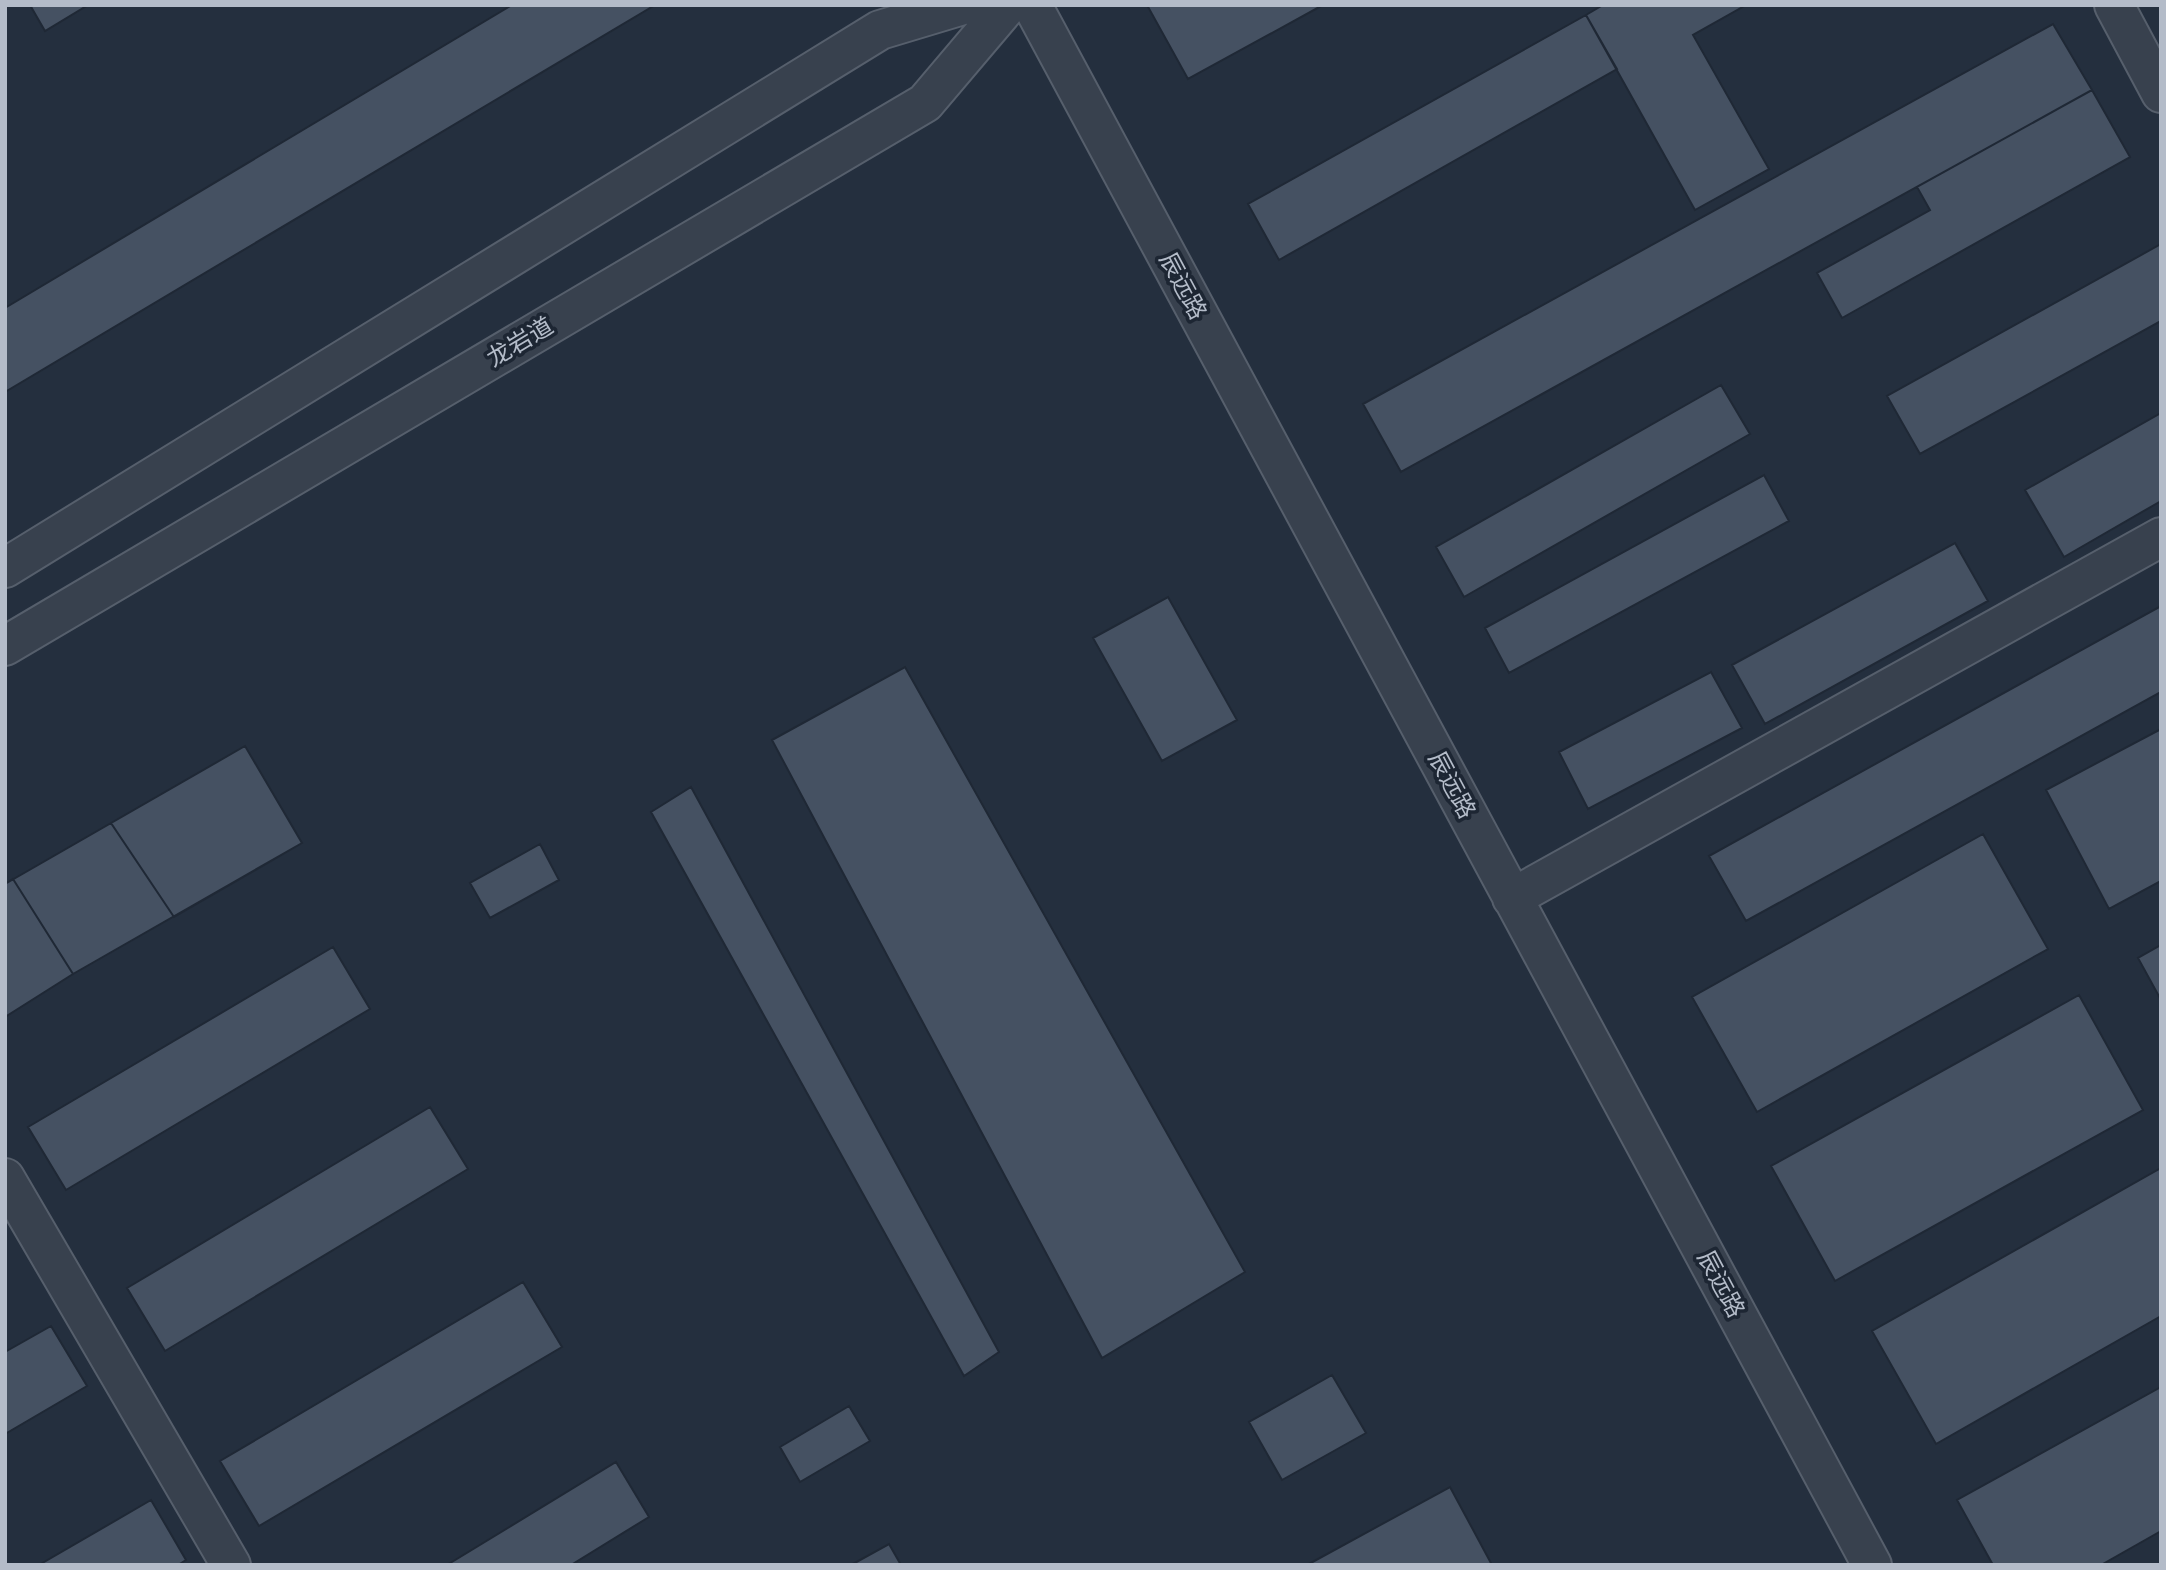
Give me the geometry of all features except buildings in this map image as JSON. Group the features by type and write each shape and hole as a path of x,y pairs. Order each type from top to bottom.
{"street":[{"path":"5,568 880,30 963,5"},
{"name":"龙岩道","path":"5,646 925,103 1008,5"},
{"name":"辰远路","path":"1032,5 1872,1565"},
{"path":"2114,5 2161,93"},
{"path":"1512,898 2161,537"},
{"path":"5,1178 232,1565"}]}
